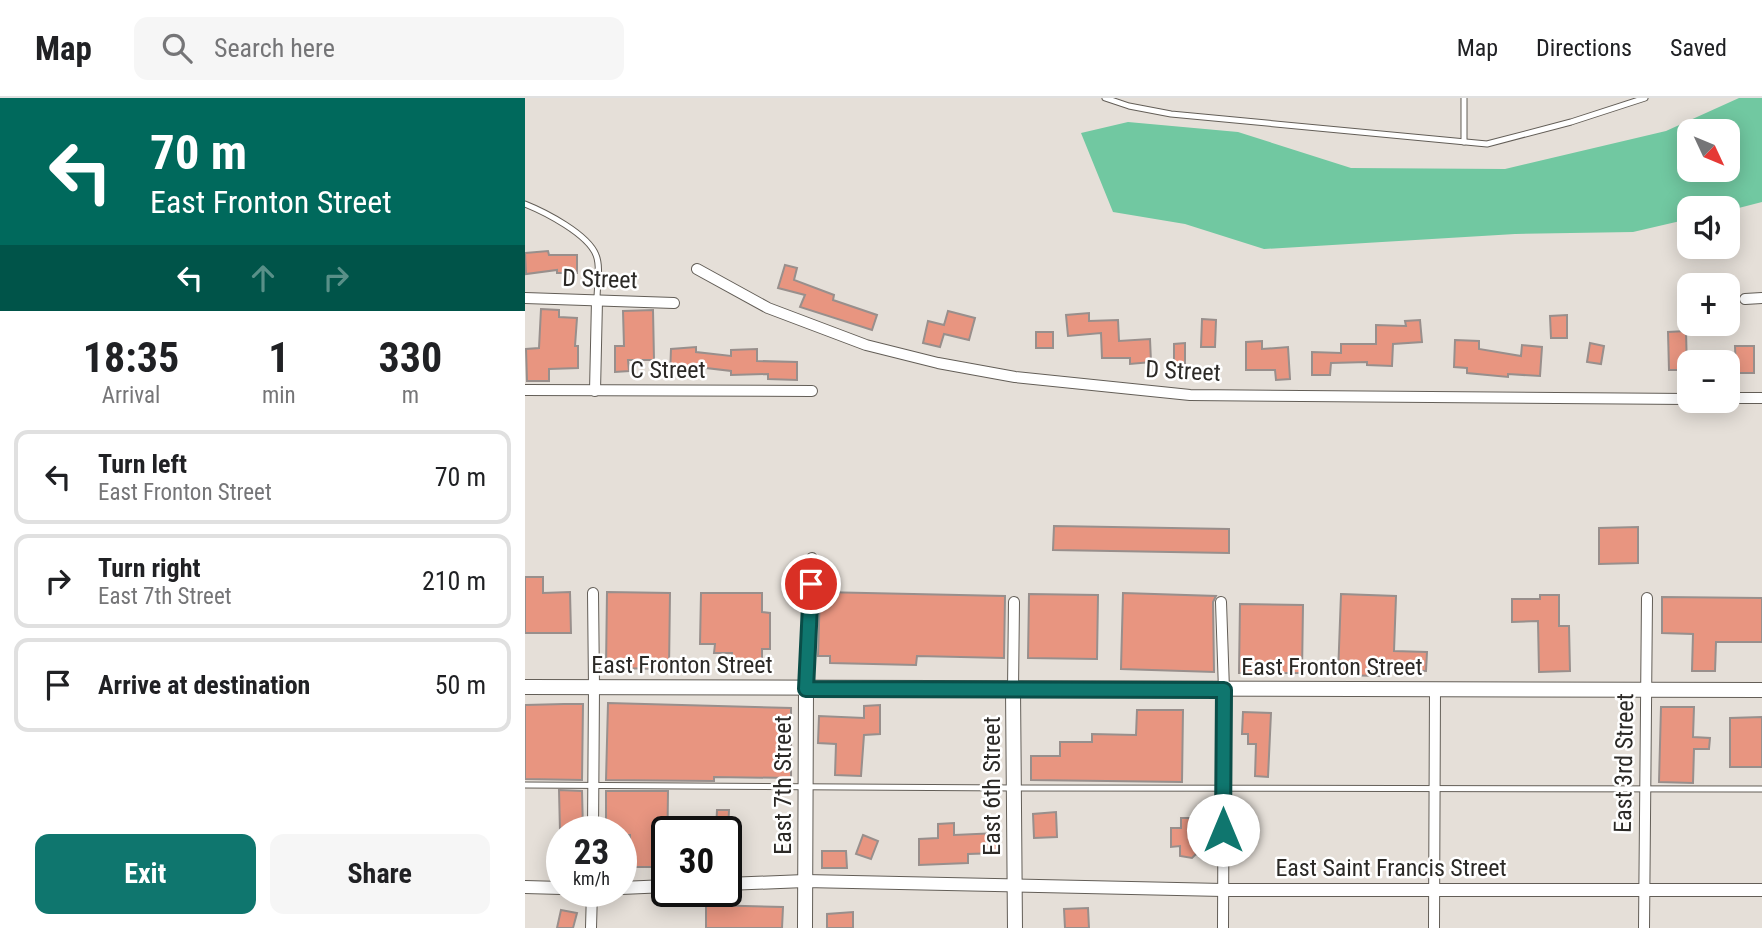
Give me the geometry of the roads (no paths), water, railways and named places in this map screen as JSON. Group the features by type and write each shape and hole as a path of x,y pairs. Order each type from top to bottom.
{"main road":[{"name":"East Fronton Street","path":"525,687 1762,690"},
{"name":"East 7th Street","path":"805,928 806,689"},
{"name":"East 6th Street","path":"1013,689 1015,928"}],"street":[{"name":"D Street","path":"697,269 768,308 866,345 938,363 1015,377 1190,395 1677,399"},
{"name":"D Street","path":"525,298 674,303"},
{"path":"1745,299 1762,298"},
{"path":"595,391 597,300"},
{"name":"C Street","path":"525,390 812,391"},
{"path":"1740,398 1762,398"},
{"name":"East 7th Street","path":"806,689 812,558"},
{"path":"593,593 593,816"},
{"name":"East 3rd Street","path":"1644,928 1647,598"},
{"name":"East 6th Street","path":"1013,689 1014,602"},
{"path":"1221,602 1224,690 1223,928"},
{"path":"1434,928 1435,689"},
{"name":"East Saint Francis Street","path":"742,883 805,881 1223,890 1762,890"},
{"path":"525,887 546,888"},
{"path":"591,928 592,907"}],"lane":[{"path":"1105,98 1168,114 1487,144 1571,122 1644,98"},
{"path":"1464,98 1464,142"},
{"path":"525,204 581,236 592,247 598,258 597,300"},
{"path":"525,785 1762,789"}]}
